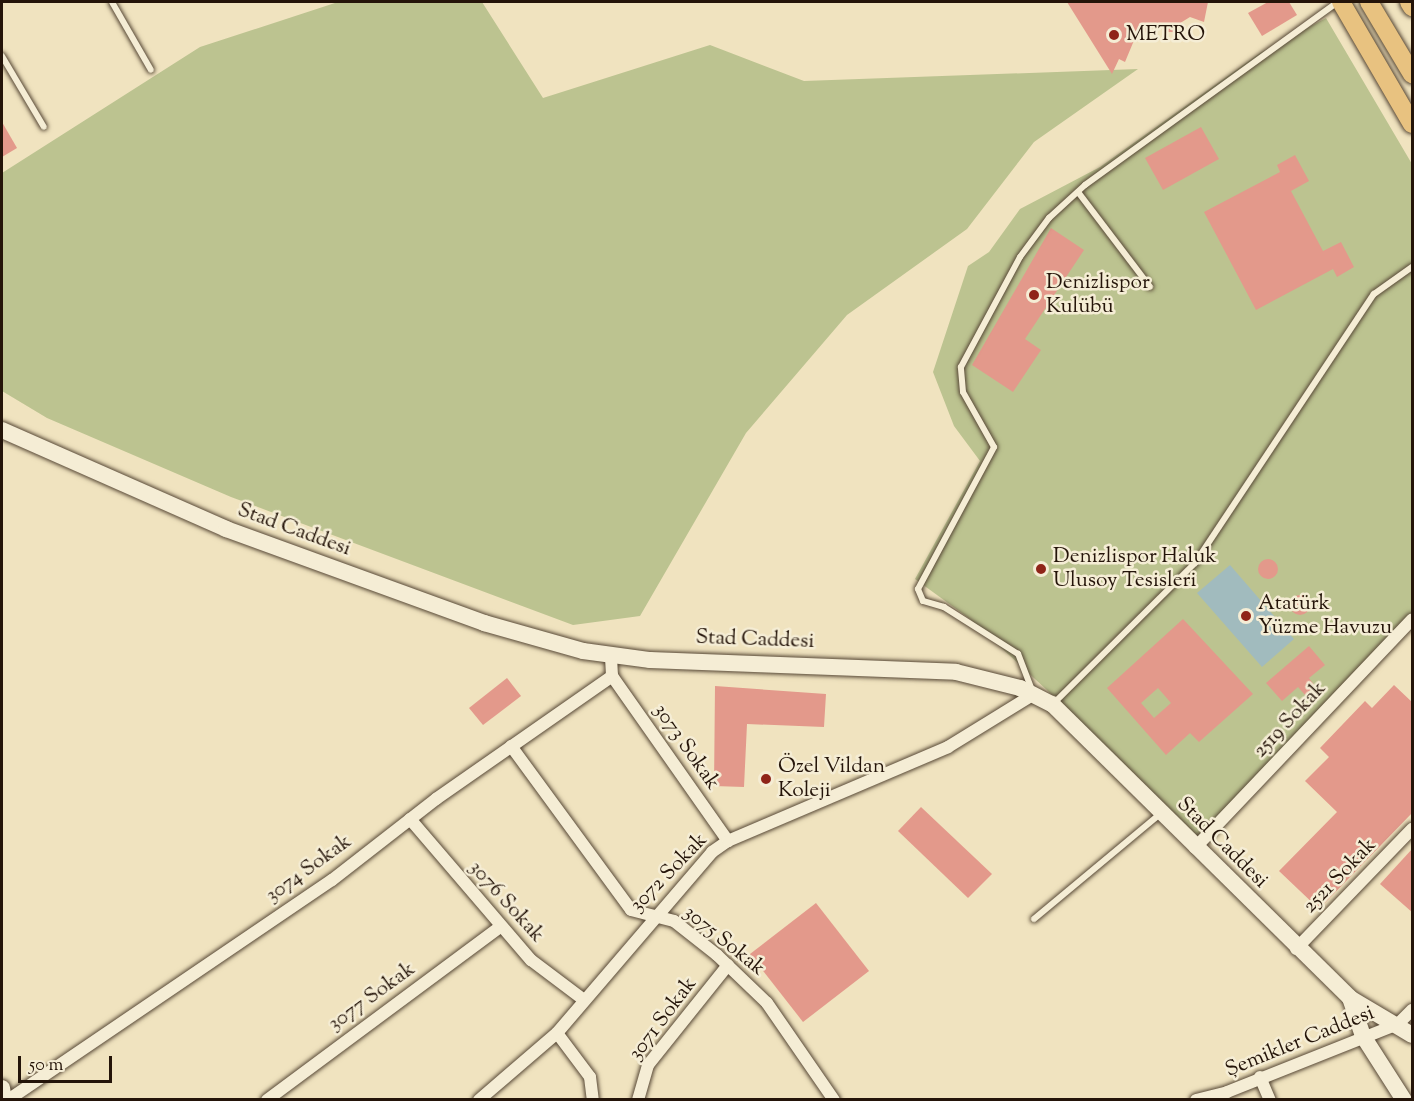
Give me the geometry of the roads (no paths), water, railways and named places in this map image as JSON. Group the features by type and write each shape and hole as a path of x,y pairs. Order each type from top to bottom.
{"main road":[{"path":"1340,2 1413,124"},
{"path":"1369,2 1413,75"},
{"path":"1409,2 1413,7"}],"street":[{"name":"Stad Caddesi","path":"2,430 226,529 484,623 611,656 956,672 1034,694 1052,704 1296,949 1350,998 1398,1024 1413,1035"},
{"name":"2519 Sokak","path":"1195,848 1413,619"},
{"path":"611,656 612,676"},
{"name":"3074 Sokak","path":"6,1100 332,879 410,819 612,676"},
{"name":"3073 Sokak","path":"612,676 728,841"},
{"name":"3072 Sokak","path":"479,1100 557,1033 654,915 728,841 948,747 1034,694"},
{"name":"3075 Sokak","path":"511,746 631,910 674,921 728,965 767,1003 834,1100"},
{"name":"3076 Sokak","path":"410,819 500,927 531,960 584,999"},
{"name":"2521 Sokak","path":"1296,949 1413,829"},
{"name":"3077 Sokak","path":"267,1100 500,927"},
{"name":"3071 Sokak","path":"638,1100 648,1065 728,965"},
{"path":"1350,998 1362,1036 1404,1100"},
{"name":"Şemikler Caddesi","path":"1196,1100 1398,1024 1413,1010"},
{"path":"557,1033 590,1077 593,1100"},
{"path":"1260,1077 1270,1100"},
{"path":"2,1088 6,1100"}],"lane":[{"path":"112,2 151,70"},
{"path":"1034,694 1018,654 944,607 924,601 918,589 994,447 963,392 961,367 1020,257 1049,218 1078,192 1340,2"},
{"path":"2,56 44,128"},
{"path":"1078,192 1150,287"},
{"path":"1052,704 1195,563 1374,294 1413,267"},
{"path":"1034,919 1161,814"}],"water":[{"name":"Atatürk Yüzme Havuzu","path":"1230,565 1294,639 1262,667 1197,593"}],"place":[{"name":"METRO","path":"1114,35"},
{"name":"Denizlispor Kulübü","path":"1034,295"},
{"name":"Denizlispor Haluk Ulusoy Tesisleri","path":"1041,569"},
{"name":"Atatürk Yüzme Havuzu","path":"1246,616"},
{"name":"Özel Vildan Koleji","path":"766,779"}]}
